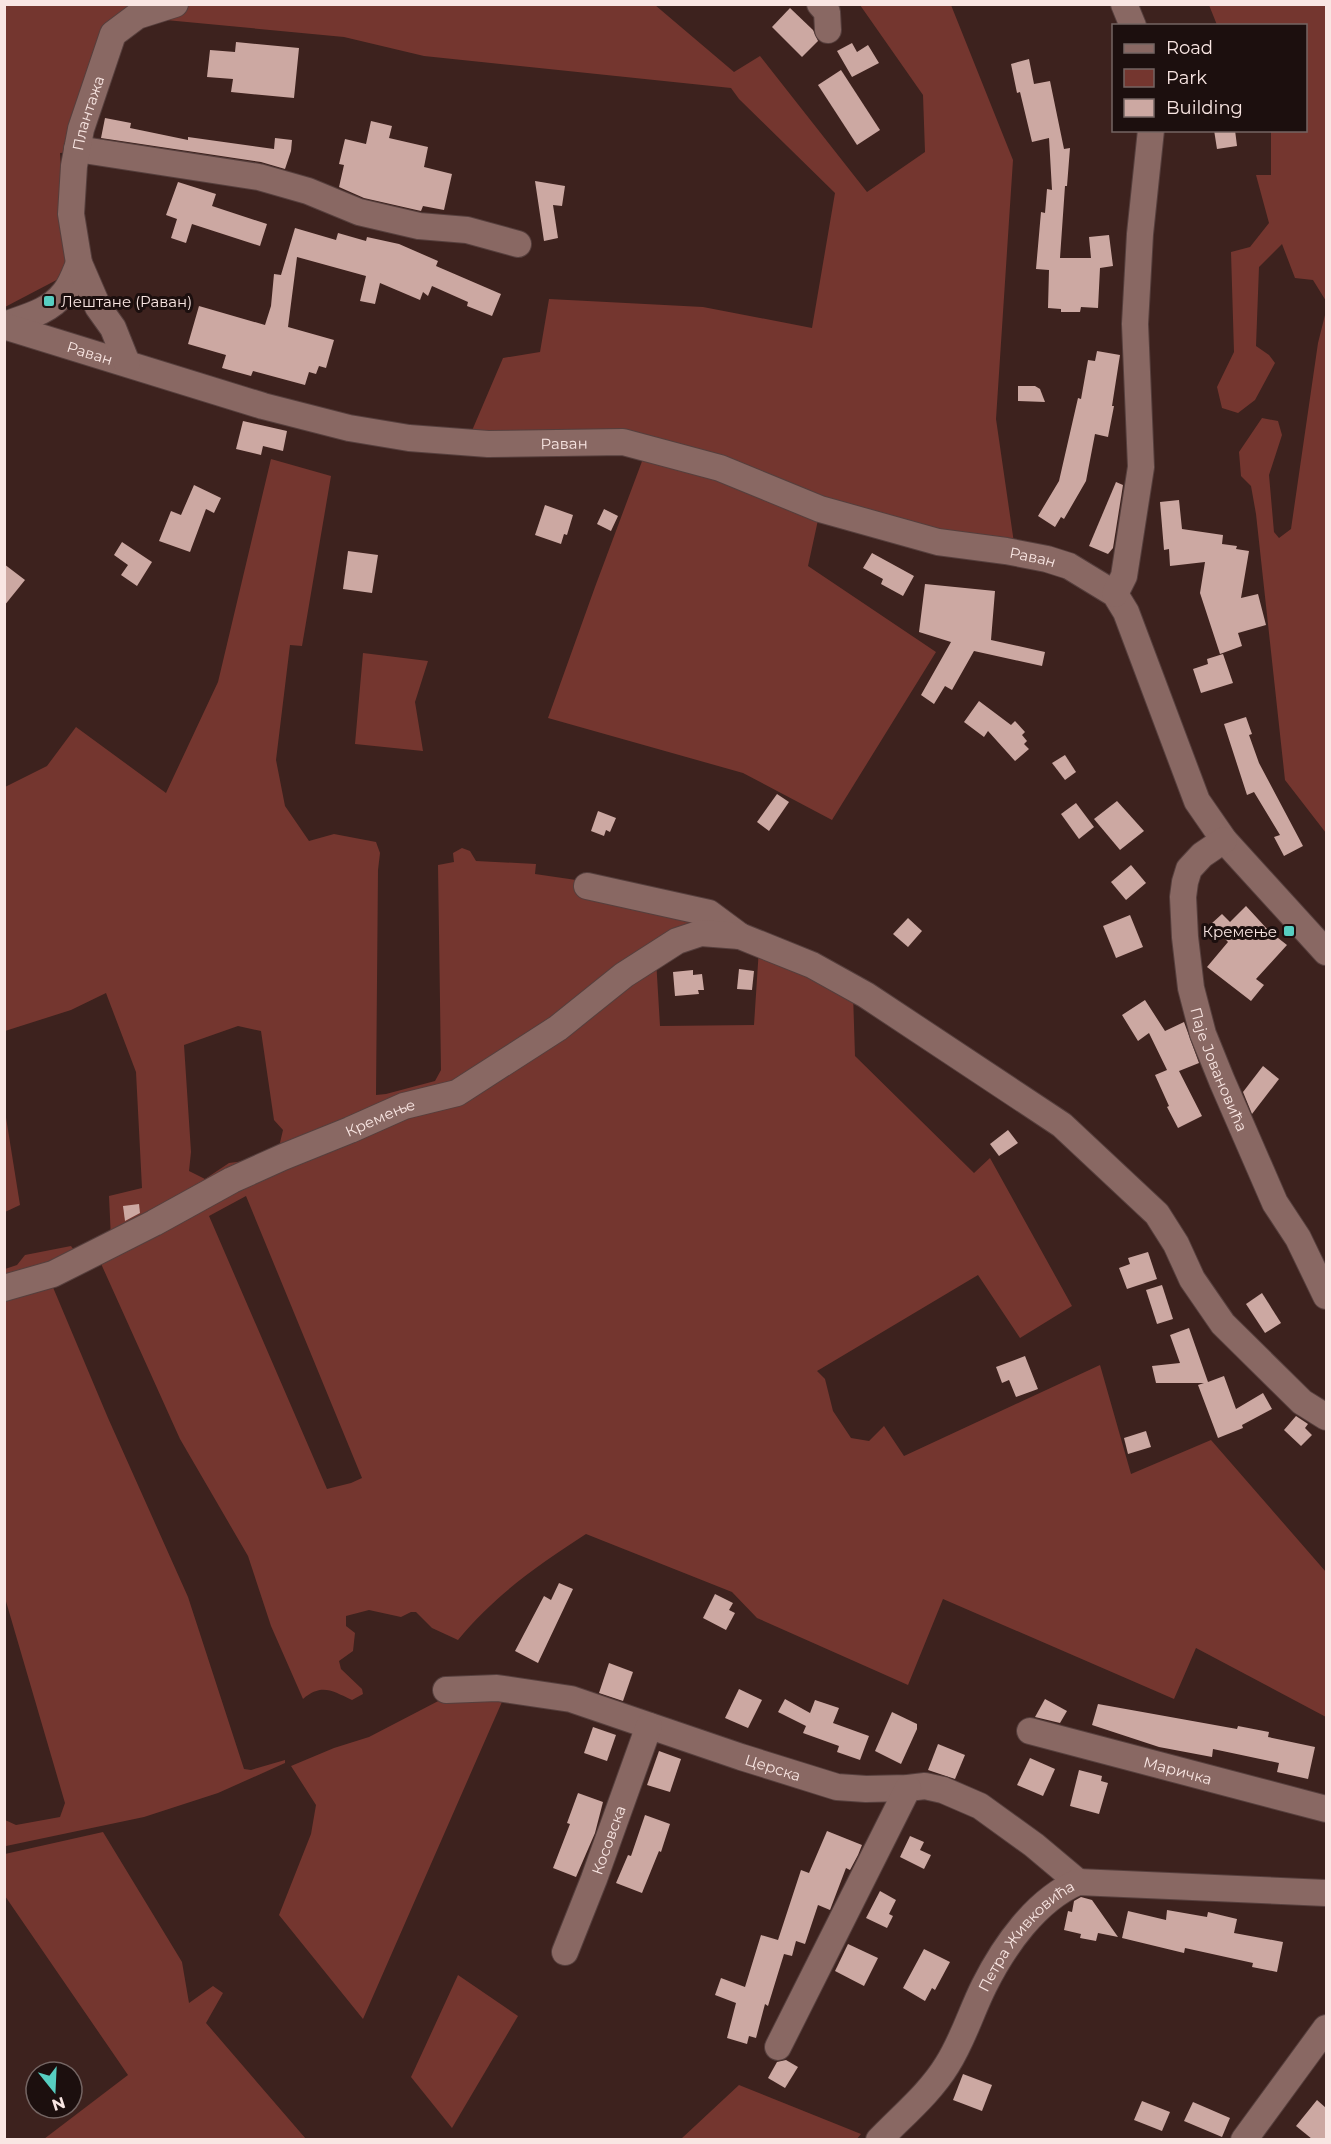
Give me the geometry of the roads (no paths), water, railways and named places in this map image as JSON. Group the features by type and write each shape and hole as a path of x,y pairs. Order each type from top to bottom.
{"street":[{"name":"Плантажа","path":"127,363 113,328 98,307 79,263 71,214 74,166 81,129 113,34 137,16 174,4"},
{"path":"820,4 827,12 828,30"},
{"path":"1124,4 1132,24"},
{"path":"1151,132 1140,234 1135,324 1141,467 1124,576 1115,594 1133,629 1197,801 1224,840 1326,952"},
{"path":"77,149 259,177 308,190 358,212 419,226 466,230 518,244"},
{"path":"4,326 38,313 54,303 65,292 79,263"},
{"name":"Раван","path":"4,326 263,406 349,428 409,438 488,444 623,442 720,468 820,509 938,542 1047,559 1069,566 1115,594"},
{"name":"Паје Јовановића","path":"1224,840 1202,855 1189,869 1185,882 1183,897 1185,937 1191,988 1203,1034 1275,1203 1298,1238 1326,1296"},
{"name":"Кремење","path":"587,886 709,913 740,936 812,965 866,995 1062,1125 1157,1214 1176,1244 1192,1280 1223,1324 1302,1402 1326,1417"},
{"name":"Кремење","path":"4,1288 53,1274 154,1223 232,1180 283,1157 404,1106 457,1093 558,1028 624,975 677,940 701,933 740,936"},
{"name":"Церска","path":"446,1690 497,1688 571,1699 837,1787 866,1789 925,1786 943,1790 980,1806 1034,1845 1078,1882"},
{"name":"Косовска","path":"565,1952 649,1726"},
{"name":"Маричка","path":"1030,1731 1326,1809"},
{"path":"778,2046 908,1788"},
{"name":"Петра Живковића","path":"879,2139 945,2068 967,2026 984,1986 1004,1952 1028,1921 1065,1888 1078,1882 1326,1893"},
{"path":"1244,2139 1326,2028"}],"place":[{"name":"Лештане (Раван)","path":"49,301"},
{"name":"Кремење","path":"1289,931"}]}
